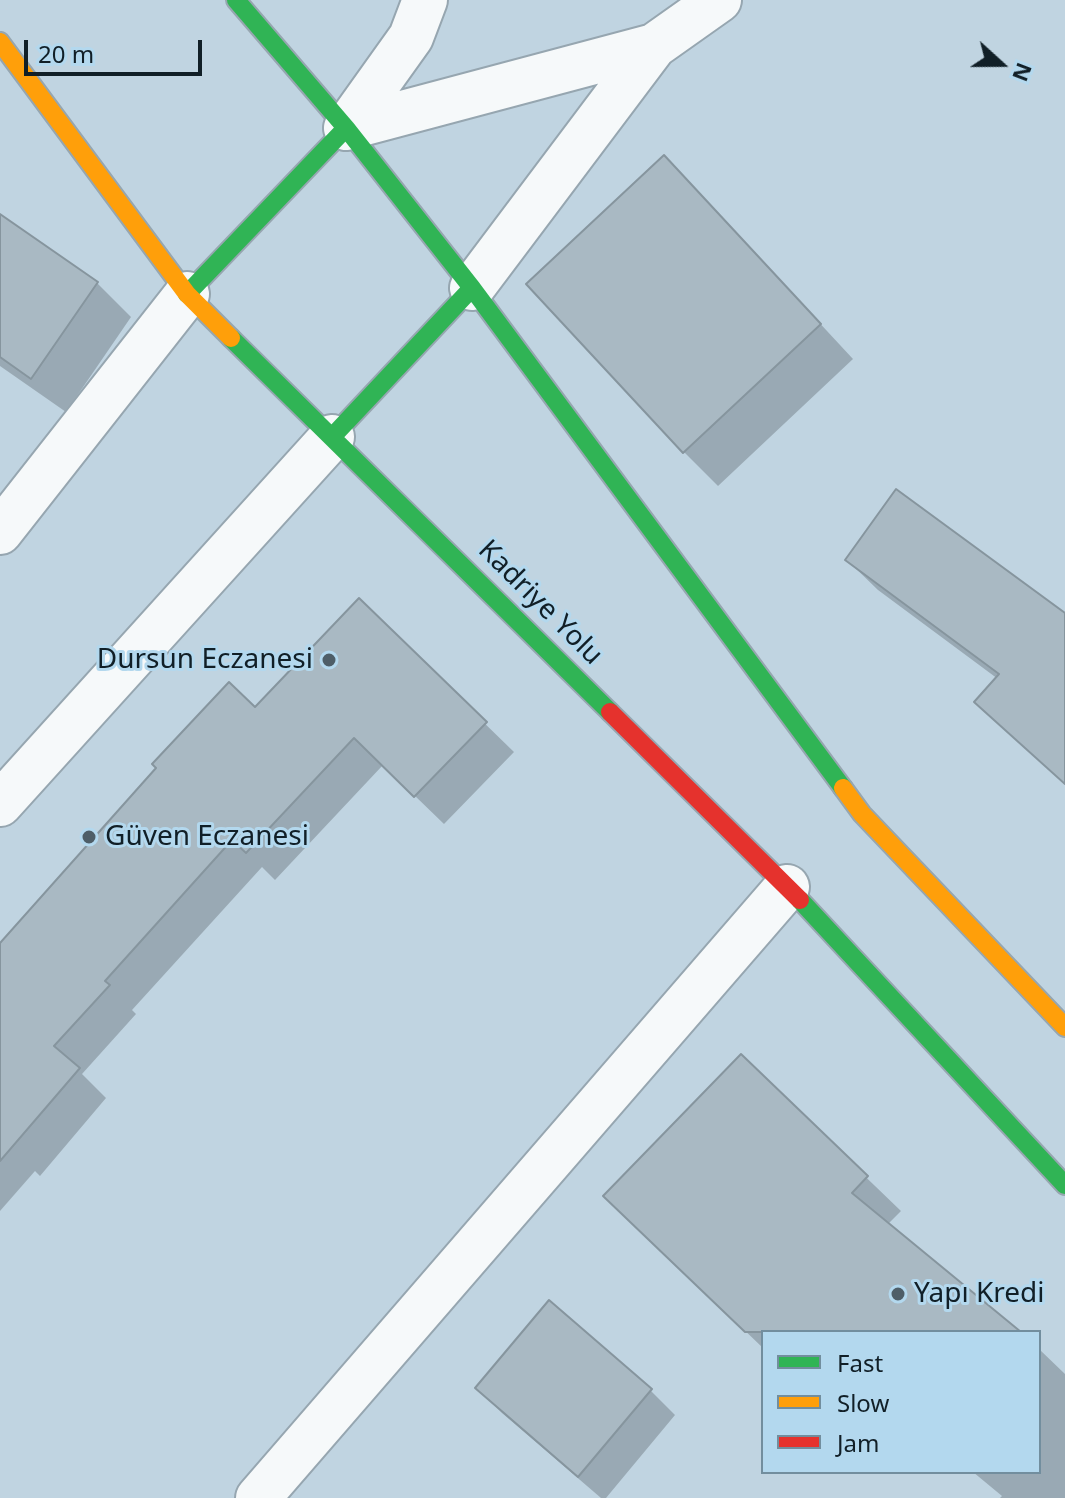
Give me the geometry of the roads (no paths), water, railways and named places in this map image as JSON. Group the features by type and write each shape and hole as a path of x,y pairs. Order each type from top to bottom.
{"main road":[{"path":"236,0 346,128 472,288 862,814 1065,1027"},
{"name":"Kadriye Yolu","path":"0,42 187,294 787,887 1065,1185"},
{"path":"187,294 346,128"},
{"path":"332,437 472,288"}],"street":[{"path":"346,128 411,37 425,0"},
{"path":"654,46 666,0"},
{"path":"472,288 654,46 719,0"},
{"path":"346,128 654,46"},
{"path":"0,532 187,294"},
{"path":"0,804 332,437"},
{"path":"258,1498 787,887"}],"place":[{"name":"Dursun Eczanesi","path":"329,660"},
{"name":"Güven Eczanesi","path":"89,837"},
{"name":"Yapı Kredi","path":"898,1294"}]}
